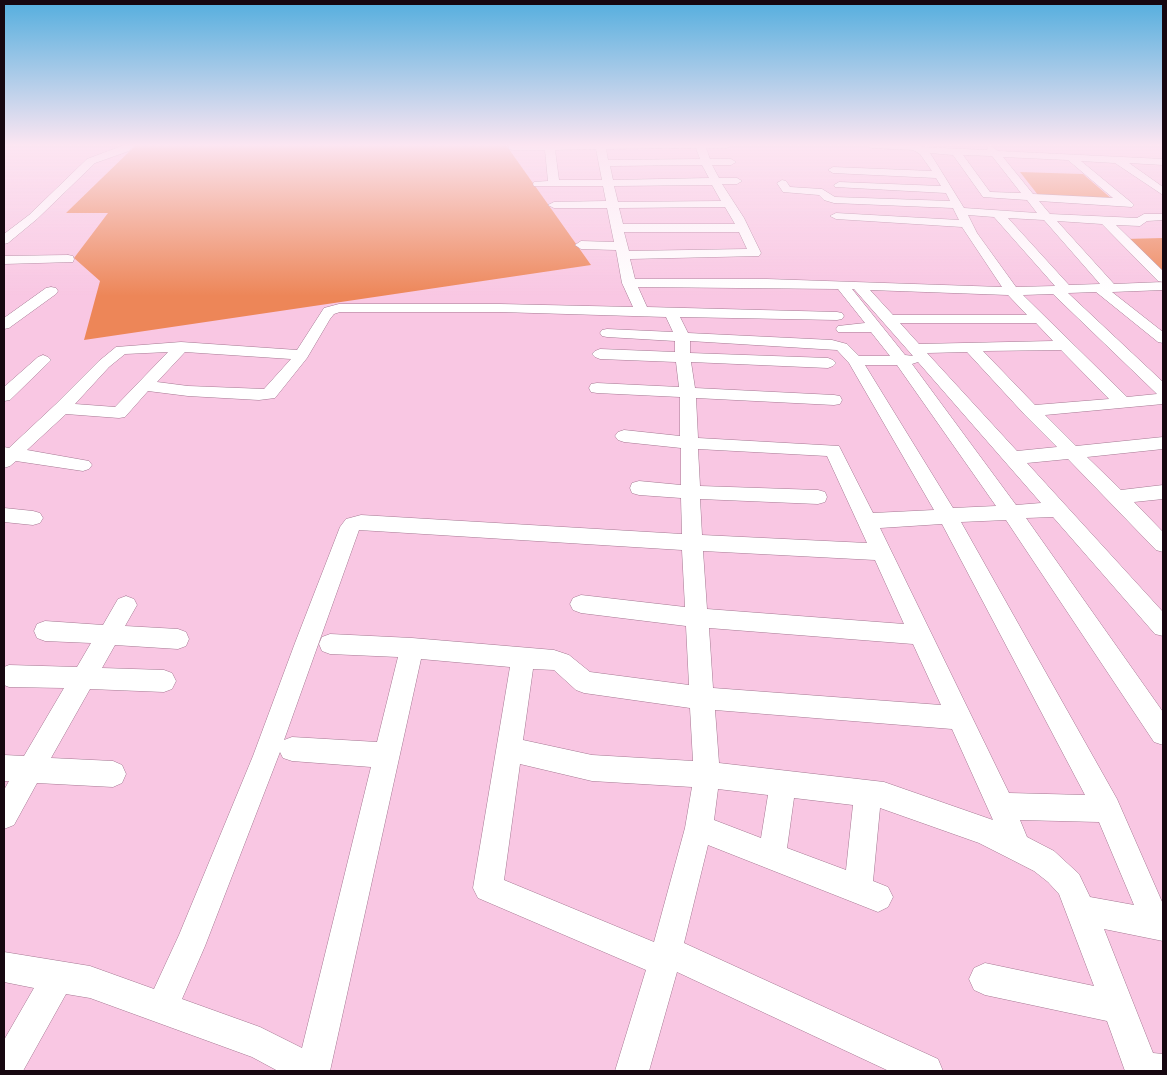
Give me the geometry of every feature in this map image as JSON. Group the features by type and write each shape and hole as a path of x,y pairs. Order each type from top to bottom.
{"street":[{"path":"4,240 33,217 55,195"},
{"path":"554,205 571,195"},
{"path":"611,195 629,283 642,312"},
{"path":"691,195 728,204"},
{"path":"621,243 755,253 723,195"},
{"path":"825,195 834,200 958,198 985,195"},
{"path":"934,195 958,198 997,213 1140,222 1144,218 1163,217"},
{"path":"956,195 967,224 1012,291 1122,402"},
{"path":"991,195 1124,202"},
{"path":"1116,195 1144,218"},
{"path":"1030,197 1105,288 1163,339"},
{"path":"997,213 1060,289 1163,391"},
{"path":"836,216 967,224"},
{"path":"1105,221 1163,278"},
{"path":"581,245 621,243 743,228"},
{"path":"4,260 68,260"},
{"path":"629,283 761,283 1012,291 1157,286 1163,296"},
{"path":"761,283 773,315"},
{"path":"851,285 881,323 1060,509 1163,626"},
{"path":"4,325 51,291"},
{"path":"144,386 197,391 269,394 302,355 324,317 329,311 340,308 500,308 773,315 840,323 1040,319"},
{"path":"632,1071 665,957 699,828 707,775 692,543 688,393 682,335 671,313"},
{"path":"606,333 682,335 832,344 842,347 855,362 948,516 1108,809 1160,926"},
{"path":"855,362 971,347 1065,344"},
{"path":"6,456 62,408 120,350 182,347 302,355"},
{"path":"62,408 119,413 182,347"},
{"path":"971,347 1163,544"},
{"path":"600,354 828,363"},
{"path":"913,356 1011,512 1163,732"},
{"path":"4,396 43,360"},
{"path":"597,388 834,400"},
{"path":"1031,410 1163,399"},
{"path":"624,436 689,443 833,450 1001,806 1017,848"},
{"path":"1012,458 1163,443"},
{"path":"6,456 83,465"},
{"path":"639,488 818,497"},
{"path":"1117,497 1163,492"},
{"path":"867,521 1060,509"},
{"path":"4,515 34,518"},
{"path":"162,1008 190,946 266,756 350,526 353,524 361,522 692,543 882,552"},
{"path":"581,604 696,618 921,635"},
{"path":"4,815 126,605"},
{"path":"45,631 178,639"},
{"path":"330,644 412,648 561,662 584,682 701,698 960,718"},
{"path":"4,967 90,982 260,1044 312,1071 412,648"},
{"path":"523,658 488,888 665,957 926,1071"},
{"path":"9,676 164,681"},
{"path":"292,748 387,755"},
{"path":"509,749 592,768 707,775 884,795 976,828 1044,861 1070,884 1118,1007 1149,1070"},
{"path":"4,768 113,774"},
{"path":"772,856 783,784"},
{"path":"699,828 868,893 868,793"},
{"path":"1001,806 1108,809"},
{"path":"1081,910 1160,926"},
{"path":"5,1071 58,977"},
{"path":"985,979 1118,1007"}],"shaded area":[{"path":"84,195 542,195 591,265 84,340 100,281 74,258 108,213 66,213"},
{"path":"1041,195 1108,195 1112,199"},
{"path":"1163,238 1163,274 1124,239"}]}
